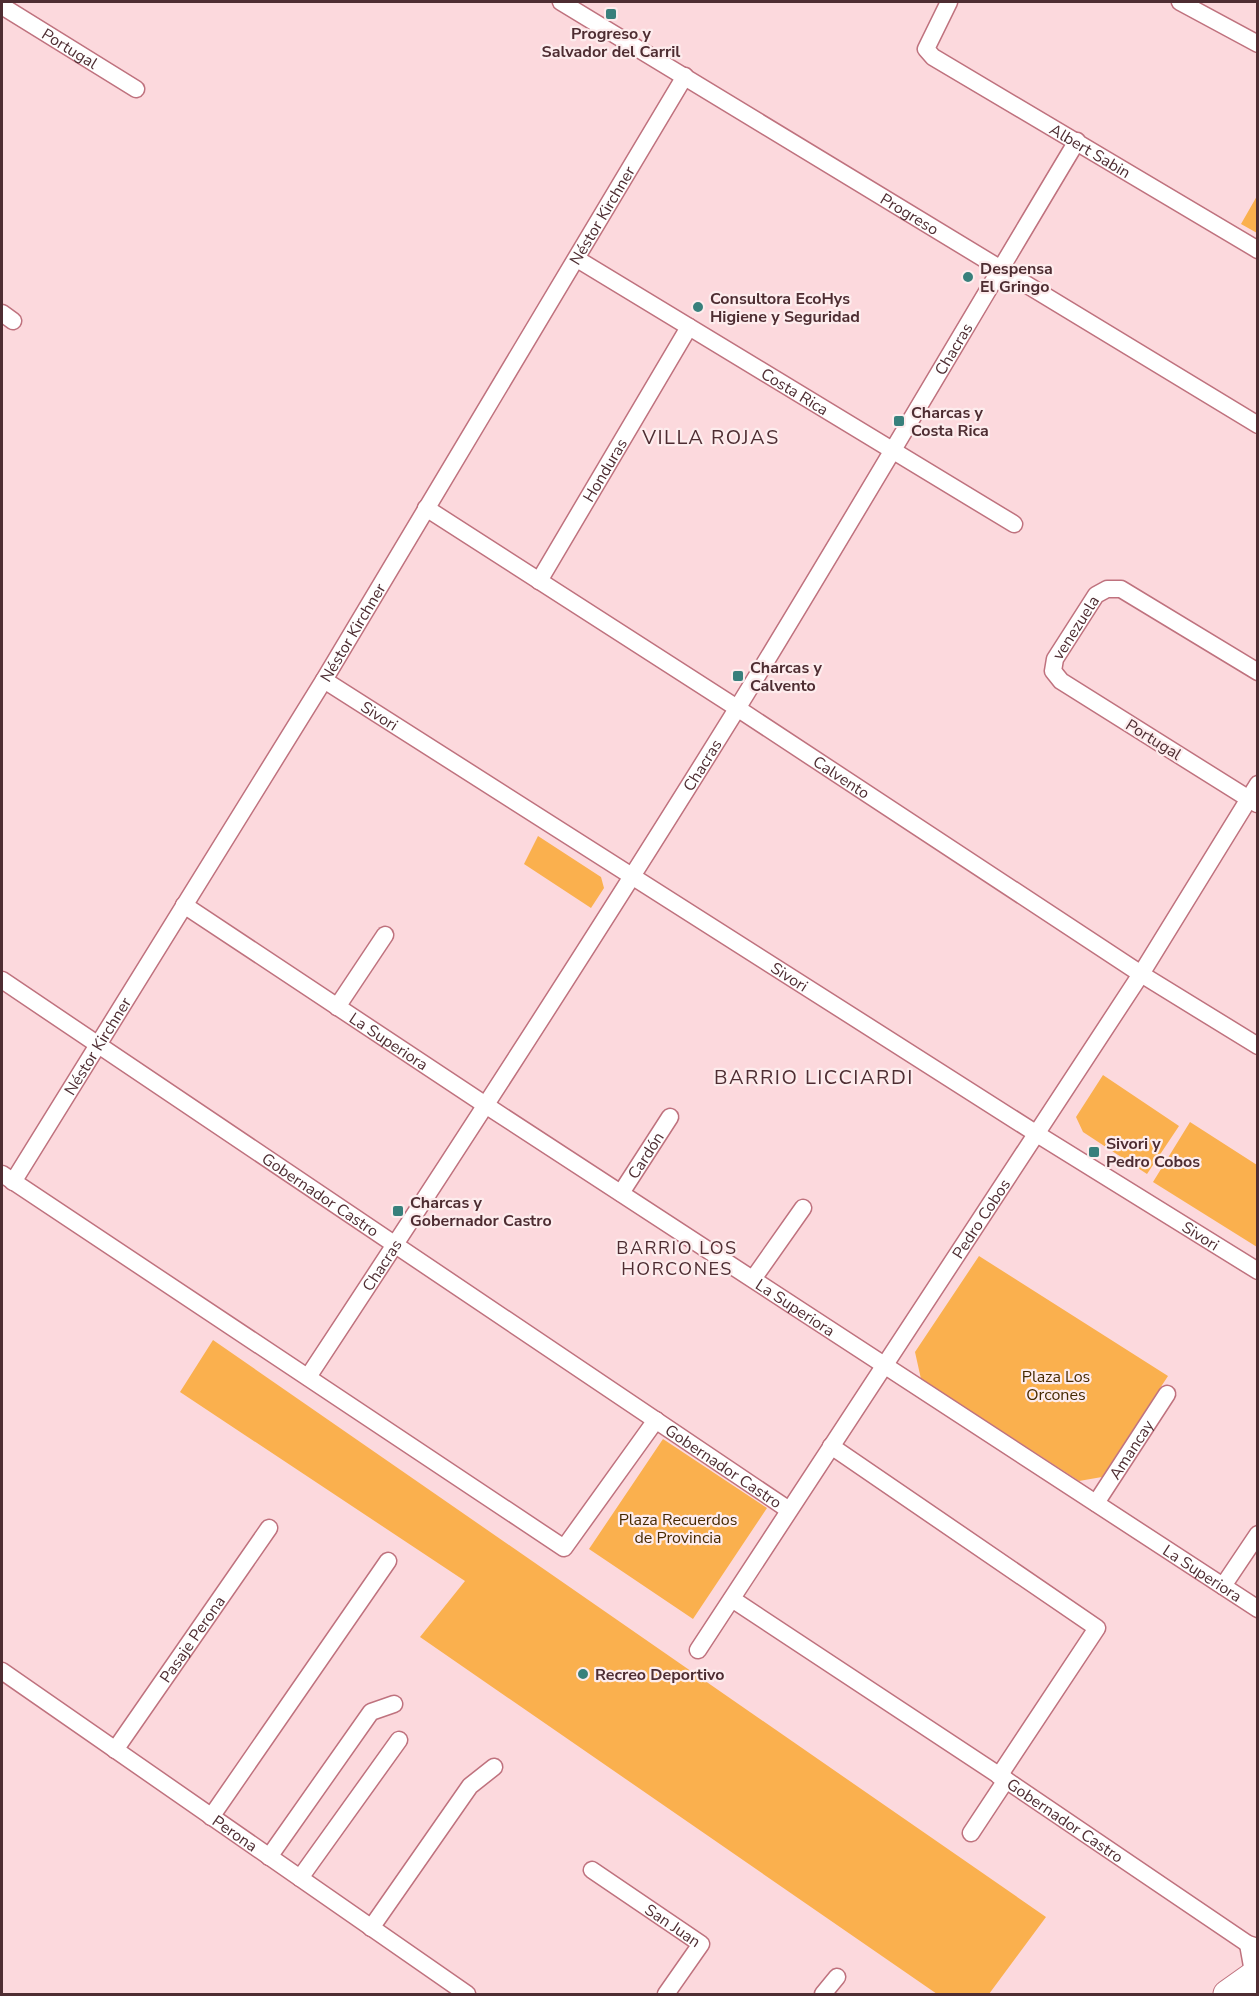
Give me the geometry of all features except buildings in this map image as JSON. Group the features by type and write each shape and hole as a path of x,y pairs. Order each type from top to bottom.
{"main road":[{"path":"1227,1995 1256,1980"}],"street":[{"name":"Albert Sabin","path":"949,2 926,49 933,57 1257,250"},
{"path":"1180,2 1257,44"},
{"name":"Progreso","path":"566,3 1257,424"},
{"name":"Portugal","path":"2,6 136,89"},
{"name":"Néstor Kirchner","path":"7,1178 97,1045 324,680 685,76"},
{"name":"Chacras","path":"308,1377 487,1106 633,876 894,450 1077,141"},
{"name":"Costa Rica","path":"577,259 1014,524"},
{"name":"Honduras","path":"539,581 690,327"},
{"name":"Calvento","path":"426,508 737,708 1141,974 1257,1046"},
{"name":"venezuela","path":"1053,671 1055,659 1096,595 1107,589 1121,589 1257,672"},
{"name":"Portugal","path":"1053,671 1061,681 1254,796"},
{"name":"Sivori","path":"324,680 1037,1134 1257,1271"},
{"name":"Pedro Cobos","path":"698,1650 1037,1134 1254,796"},
{"name":"La Superiora","path":"184,905 487,1106 1257,1609"},
{"path":"337,1007 385,935"},
{"name":"Gobernador Castro","path":"2,980 789,1510"},
{"name":"Cardón","path":"621,1193 670,1117"},
{"path":"7,1178 564,1548 656,1420"},
{"path":"753,1279 803,1208"},
{"name":"Amancay","path":"1096,1503 1167,1394"},
{"path":"831,1446 1097,1628 971,1833"},
{"name":"Pasaje Perona","path":"115,1750 269,1528"},
{"path":"1223,1586 1257,1534"},
{"path":"211,1817 388,1561"},
{"name":"Gobernador Castro","path":"732,1599 1253,1946 1256,1980"},
{"name":"Perona","path":"2,1671 466,1995"},
{"path":"269,1857 371,1712 394,1704"},
{"path":"300,1878 399,1740"},
{"path":"371,1928 470,1786 494,1767"},
{"name":"San Juan","path":"592,1870 701,1944 666,1995"},
{"path":"823,1995 837,1977"}],"green space":[{"path":"1257,196 1257,233 1241,224"},
{"path":"538,836 601,877 604,888 591,908 524,864"},
{"path":"1103,1075 1179,1126 1147,1174 1083,1132 1076,1117"},
{"path":"1190,1122 1257,1165 1257,1247 1153,1182"},
{"name":"Plaza Los Orcones","path":"979,1256 1168,1376 1102,1477 1079,1481 921,1379 915,1352"},
{"name":"Recreo Deportivo","path":"213,1340 1046,1917 989,1994 937,1994 420,1637 465,1581 180,1392"},
{"name":"Plaza Recuerdos de Provincia","path":"663,1439 767,1508 693,1619 589,1549"}],"place":[{"name":"Progreso y Salvador del Carril","path":"611,14"},
{"name":"Despensa El Gringo","path":"968,277"},
{"name":"Consultora EcoHys Higiene y Seguridad","path":"698,307"},
{"name":"Charcas y Costa Rica","path":"899,421"},
{"name":"Charcas y Calvento","path":"738,676"},
{"name":"Sivori y Pedro Cobos","path":"1094,1152"},
{"name":"Charcas y Gobernador Castro","path":"398,1211"},
{"name":"Recreo Deportivo","path":"583,1674"}],"district":[{"name":"VILLA ROJAS","path":"711,437"},
{"name":"BARRIO LICCIARDI","path":"814,1077"},
{"name":"BARRIO LOS HORCONES","path":"677,1258"}]}
